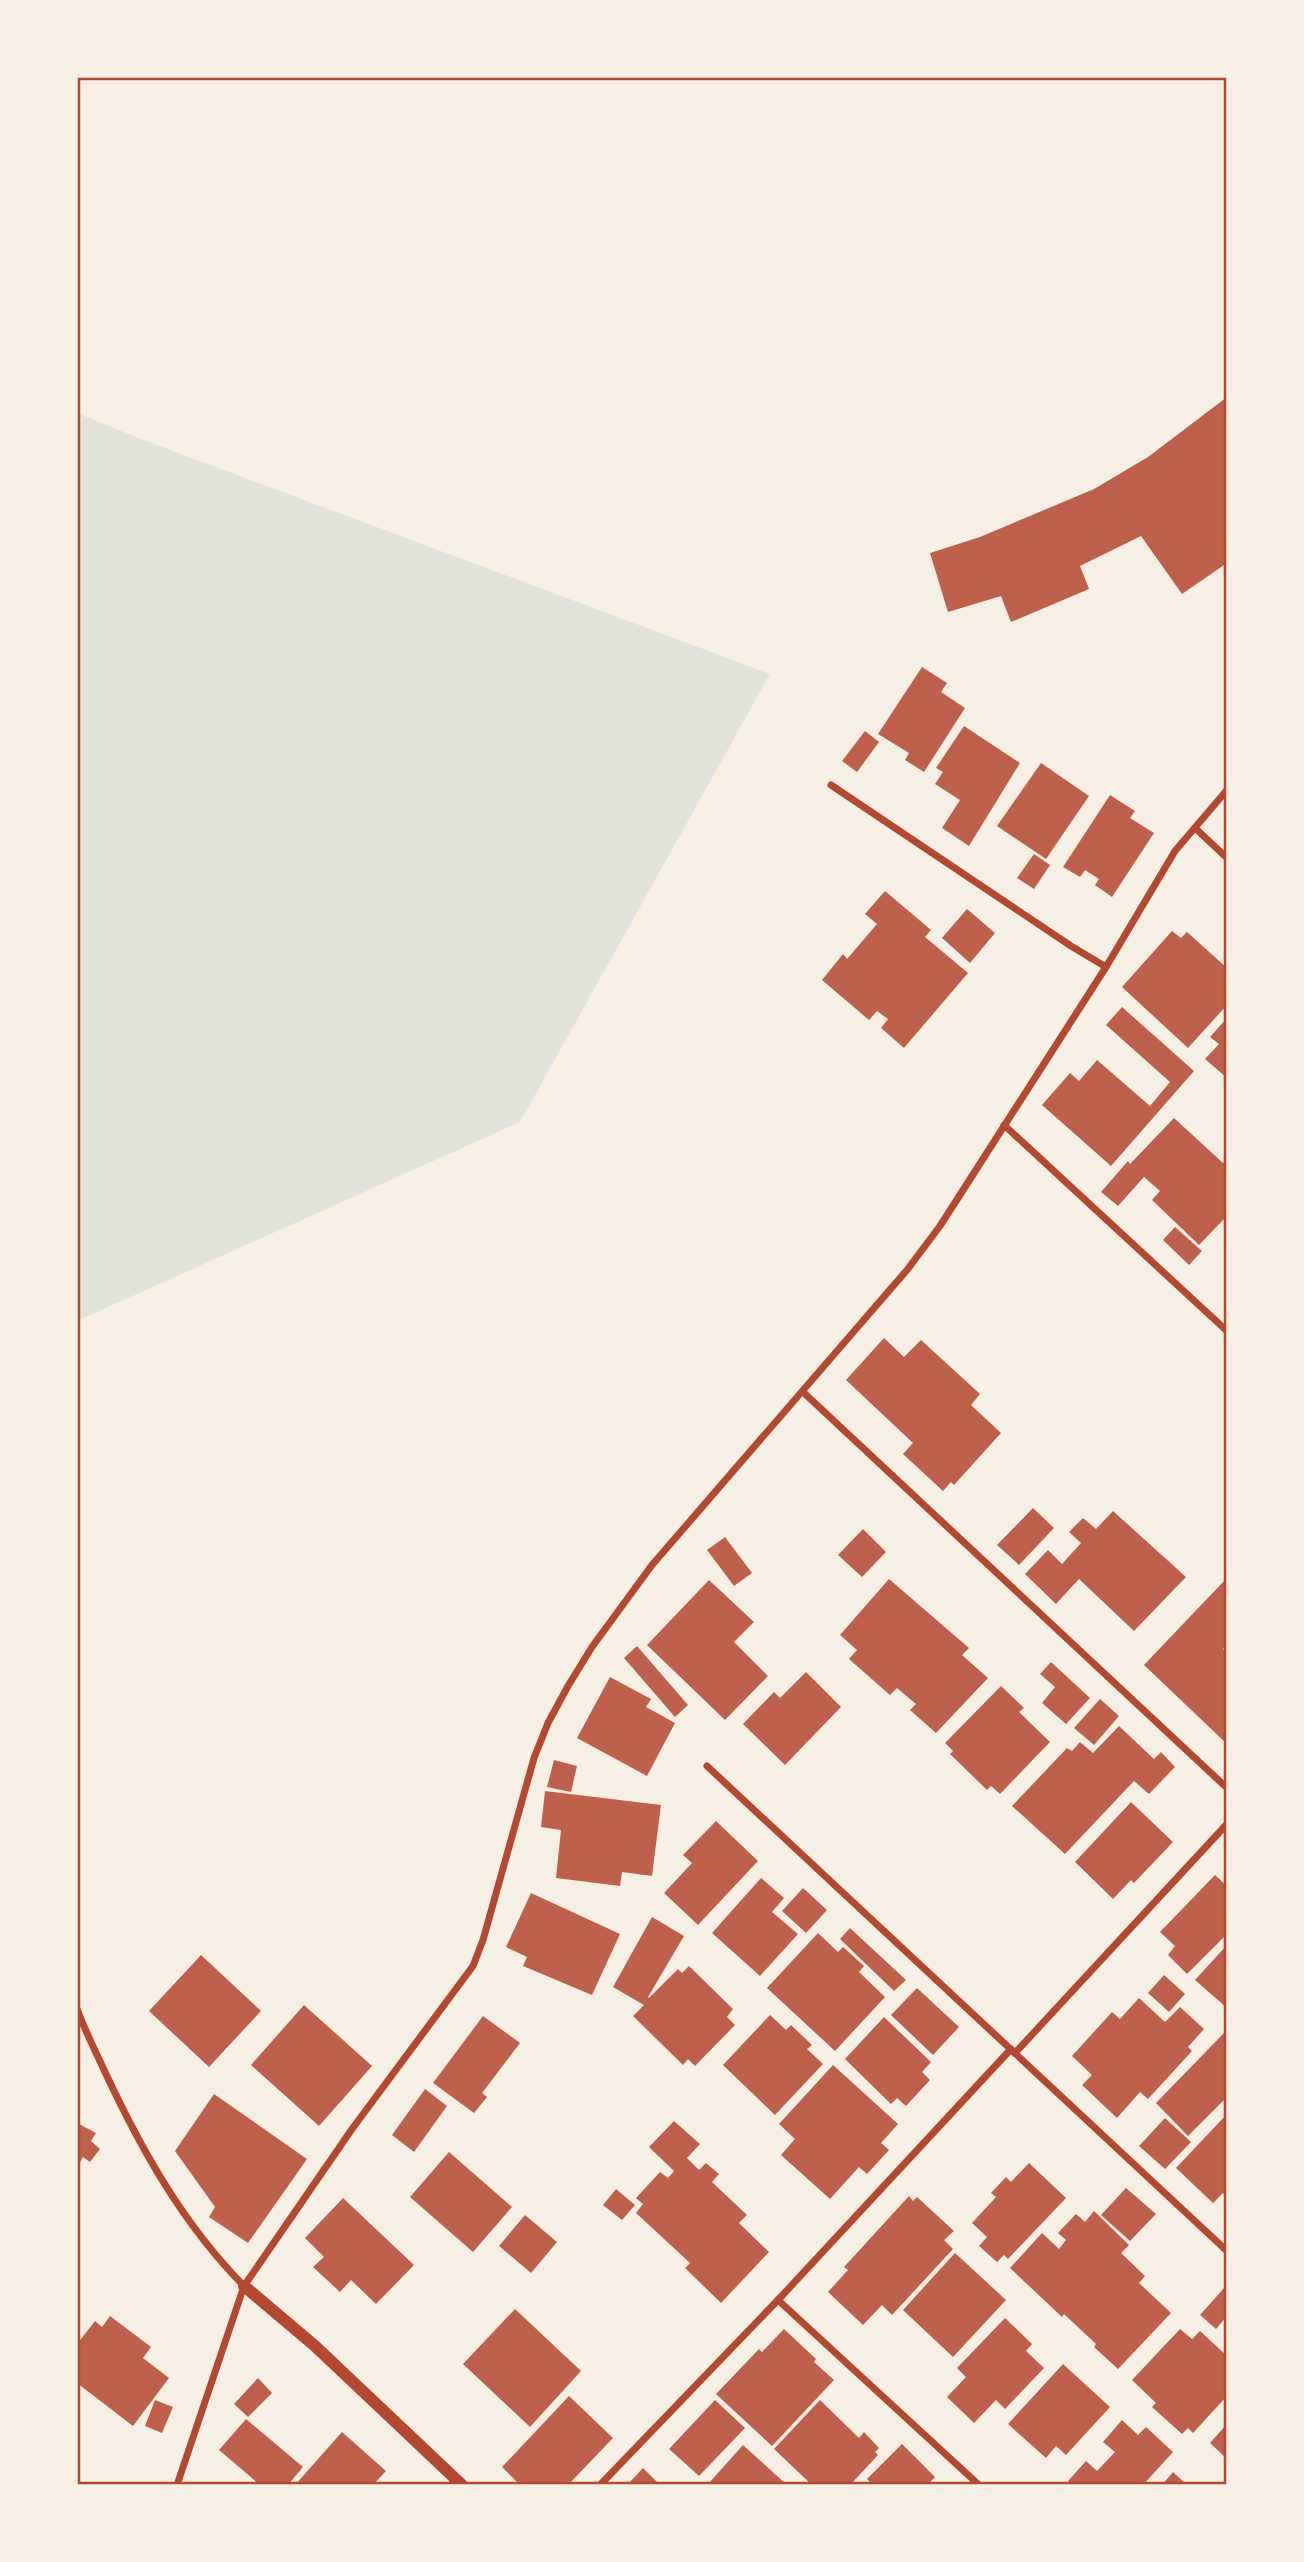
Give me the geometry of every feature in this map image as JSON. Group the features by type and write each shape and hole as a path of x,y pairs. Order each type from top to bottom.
{"street":[{"path":"831,785 1106,967"},
{"path":"177,2485 244,2286 352,2129 473,1966 483,1940 534,1758 548,1723 568,1686 652,1565 907,1270 940,1226 1106,967 1175,851 1227,790"},
{"path":"1195,828 1227,858"},
{"path":"1004,1125 1227,1331"},
{"path":"803,1392 1227,1788"},
{"path":"707,1766 1227,2251"},
{"path":"600,2485 1227,1824"},
{"path":"77,2009 120,2105 156,2173 214,2256 244,2286 315,2346 463,2485"},
{"path":"778,2300 979,2485"}],"shaded area":[{"path":"77,413 770,674 520,1122 77,1321"}],"building":[{"path":"1227,397 1227,563 1182,594 1141,536 1080,566 1089,589 1011,622 1001,596 948,612 930,553 980,537 1094,489 1148,457"},
{"path":"922,667 947,683 941,692 965,708 924,772 905,760 909,753 878,734"},
{"path":"964,726 1020,763 969,846 942,828 960,800 935,784 943,772 936,768"},
{"path":"865,731 879,742 857,772 842,761"},
{"path":"1041,763 1089,796 1046,859 997,826"},
{"path":"1110,795 1135,811 1130,818 1154,833 1112,897 1095,885 1099,879 1085,870 1080,877 1063,867"},
{"path":"1034,854 1050,865 1034,889 1017,878"},
{"path":"885,891 931,930 925,937 968,973 904,1048 881,1028 888,1019 877,1011 869,1020 822,980 843,954 847,959 877,924 865,914"},
{"path":"967,909 995,933 970,963 942,938"},
{"path":"1172,931 1181,938 1187,932 1227,968 1227,1005 1188,1048 1122,987"},
{"path":"1122,1007 1194,1071 1111,1166 1042,1105 1070,1073 1079,1081 1097,1060 1150,1106 1170,1082 1106,1025"},
{"path":"1227,1018 1227,1078 1205,1059 1219,1044 1210,1037"},
{"path":"1174,1118 1223,1163 1227,1159 1227,1216 1199,1245 1152,1200 1160,1191 1144,1177 1118,1206 1101,1192 1128,1161 1130,1164"},
{"path":"1175,1227 1202,1251 1189,1265 1163,1240"},
{"path":"884,1338 904,1357 921,1340 980,1394 971,1405 1001,1433 954,1485 951,1482 943,1491 903,1454 913,1443 846,1380"},
{"path":"1033,1508 1054,1528 1019,1565 997,1545"},
{"path":"1113,1511 1186,1577 1134,1631 1079,1579 1056,1604 1025,1574 1048,1550 1062,1564 1081,1543 1069,1532 1083,1518 1096,1529"},
{"path":"863,1529 886,1552 862,1577 838,1555"},
{"path":"725,1537 752,1573 734,1586 707,1550"},
{"path":"889,1579 969,1648 962,1655 988,1678 936,1733 910,1710 916,1704 897,1688 890,1695 849,1659 857,1650 840,1635"},
{"path":"709,1580 754,1622 734,1642 768,1676 725,1720 647,1645"},
{"path":"1224,1581 1227,1584 1227,1644 1223,1649 1227,1652 1227,1744 1144,1665"},
{"path":"637,1646 688,1705 675,1717 624,1658"},
{"path":"1051,1662 1090,1698 1066,1724 1042,1703 1055,1687 1040,1674"},
{"path":"806,1672 841,1707 785,1765 743,1724 774,1692 780,1698"},
{"path":"610,1677 651,1699 646,1707 675,1723 647,1776 577,1738"},
{"path":"1001,1686 1024,1708 1019,1712 1050,1742 1000,1794 991,1786 987,1790 950,1754 953,1751 945,1743"},
{"path":"1100,1699 1119,1716 1094,1745 1074,1728"},
{"path":"1119,1726 1154,1759 1161,1752 1175,1767 1149,1794 1134,1781 1065,1854 1012,1806 1067,1748 1072,1751 1080,1742 1093,1753"},
{"path":"554,1760 577,1766 571,1792 547,1787"},
{"path":"545,1791 661,1805 652,1876 622,1872 620,1886 556,1878 561,1830 541,1827"},
{"path":"1131,1802 1173,1842 1134,1883 1131,1880 1113,1899 1075,1862"},
{"path":"716,1821 758,1861 698,1925 664,1893 692,1863 683,1855"},
{"path":"1215,1875 1227,1886 1227,1934 1187,1974 1168,1955 1175,1946 1160,1932"},
{"path":"761,1878 784,1898 772,1912 798,1934 760,1976 712,1933"},
{"path":"803,1888 827,1910 806,1933 782,1911"},
{"path":"531,1893 620,1934 592,1995 523,1966 527,1957 506,1947"},
{"path":"652,1917 684,1936 648,1997 678,1969 682,1973 689,1966 733,2009 727,2017 735,2025 695,2066 688,2059 683,2065 633,2016 644,2005 613,1987"},
{"path":"850,1928 906,1980 894,1991 840,1939"},
{"path":"818,1933 838,1952 843,1947 864,1966 859,1972 885,1997 835,2051 767,1988"},
{"path":"1227,1945 1227,2008 1195,1980"},
{"path":"201,1955 261,2011 209,2067 149,2011"},
{"path":"1164,1975 1185,1994 1169,2012 1148,1993"},
{"path":"917,1988 959,2027 933,2055 891,2015"},
{"path":"1139,1998 1165,2022 1180,2007 1204,2029 1188,2047 1192,2051 1148,2099 1140,2092 1117,2118 1082,2085 1092,2075 1072,2056 1112,2012 1120,2019"},
{"path":"304,2005 372,2066 319,2126 251,2065"},
{"path":"770,2015 786,2030 791,2025 812,2045 807,2049 823,2064 775,2115 723,2065"},
{"path":"483,2016 520,2043 482,2093 487,2097 474,2113 433,2083"},
{"path":"884,2017 931,2062 922,2072 930,2080 906,2106 897,2098 891,2104 845,2059"},
{"path":"1224,2033 1227,2036 1227,2097 1188,2136 1156,2103"},
{"path":"833,2065 898,2124 881,2143 889,2150 867,2174 859,2167 830,2199 781,2155 795,2139 779,2124"},
{"path":"425,2089 447,2106 414,2152 392,2135"},
{"path":"214,2094 307,2159 248,2243 209,2217 215,2207 175,2151"},
{"path":"1227,2114 1227,2197 1223,2193 1213,2203 1176,2168"},
{"path":"1165,2118 1191,2142 1165,2169 1139,2146"},
{"path":"674,2121 700,2144 687,2158 699,2170 706,2163 719,2174 712,2182 747,2215 739,2223 769,2252 721,2303 685,2268 690,2263 636,2213 643,2204 636,2198 660,2172 668,2178 674,2171 649,2147"},
{"path":"77,2123 96,2133 91,2141 100,2149 90,2162 83,2157 79,2164 77,2163"},
{"path":"449,2152 512,2207 473,2252 410,2197"},
{"path":"1029,2163 1066,2198 1008,2259 1004,2255 997,2262 979,2246 987,2237 972,2223 996,2197 991,2193 1006,2177 1011,2182"},
{"path":"1126,2188 1156,2214 1130,2241 1101,2215"},
{"path":"616,2189 635,2205 622,2220 603,2205"},
{"path":"909,2196 913,2201 917,2197 954,2231 944,2240 953,2249 892,2315 882,2305 863,2325 828,2292 848,2270 844,2267"},
{"path":"343,2198 414,2265 376,2304 351,2280 340,2292 313,2267 324,2257 305,2238"},
{"path":"1094,2211 1129,2245 1121,2253 1145,2276 1139,2283 1171,2313 1118,2369 1064,2314 1062,2317 1010,2268 1042,2233 1059,2249 1066,2240 1058,2233 1076,2214 1085,2222"},
{"path":"525,2215 557,2242 531,2273 499,2246"},
{"path":"955,2253 1006,2300 953,2357 903,2310"},
{"path":"1225,2287 1227,2316 1216,2329 1200,2315"},
{"path":"515,2309 581,2371 530,2427 463,2364"},
{"path":"110,2316 151,2347 143,2358 169,2378 133,2426 77,2383 77,2344 95,2321 102,2327"},
{"path":"1005,2318 1032,2344 1026,2351 1044,2368 1005,2409 996,2400 974,2423 947,2397 966,2377 957,2368"},
{"path":"784,2329 834,2380 772,2446 716,2394 759,2349 762,2352"},
{"path":"1180,2329 1192,2339 1200,2331 1227,2356 1227,2365 1224,2368 1227,2371 1227,2396 1193,2433 1188,2428 1182,2434 1152,2407 1156,2403 1132,2380"},
{"path":"1063,2364 1110,2407 1066,2455 1056,2446 1046,2458 1008,2424"},
{"path":"258,2378 272,2393 248,2417 234,2404"},
{"path":"569,2396 613,2438 568,2485 520,2485 502,2467"},
{"path":"155,2400 173,2407 162,2433 145,2426"},
{"path":"715,2400 745,2428 699,2476 669,2449"},
{"path":"820,2400 859,2438 864,2432 879,2448 875,2452 878,2455 850,2485 812,2485 774,2449"},
{"path":"246,2419 303,2467 288,2485 260,2485 219,2450"},
{"path":"1122,2420 1138,2435 1146,2427 1173,2452 1143,2485 1072,2485 1068,2481 1086,2461 1097,2471 1115,2452 1103,2442"},
{"path":"1227,2424 1227,2459 1210,2443"},
{"path":"342,2432 386,2471 373,2485 295,2485"},
{"path":"902,2444 935,2477 927,2485 873,2485 867,2479"},
{"path":"743,2445 787,2485 709,2483"},
{"path":"643,2468 660,2485 627,2485"},
{"path":"1173,2472 1187,2485 1162,2485"}]}
